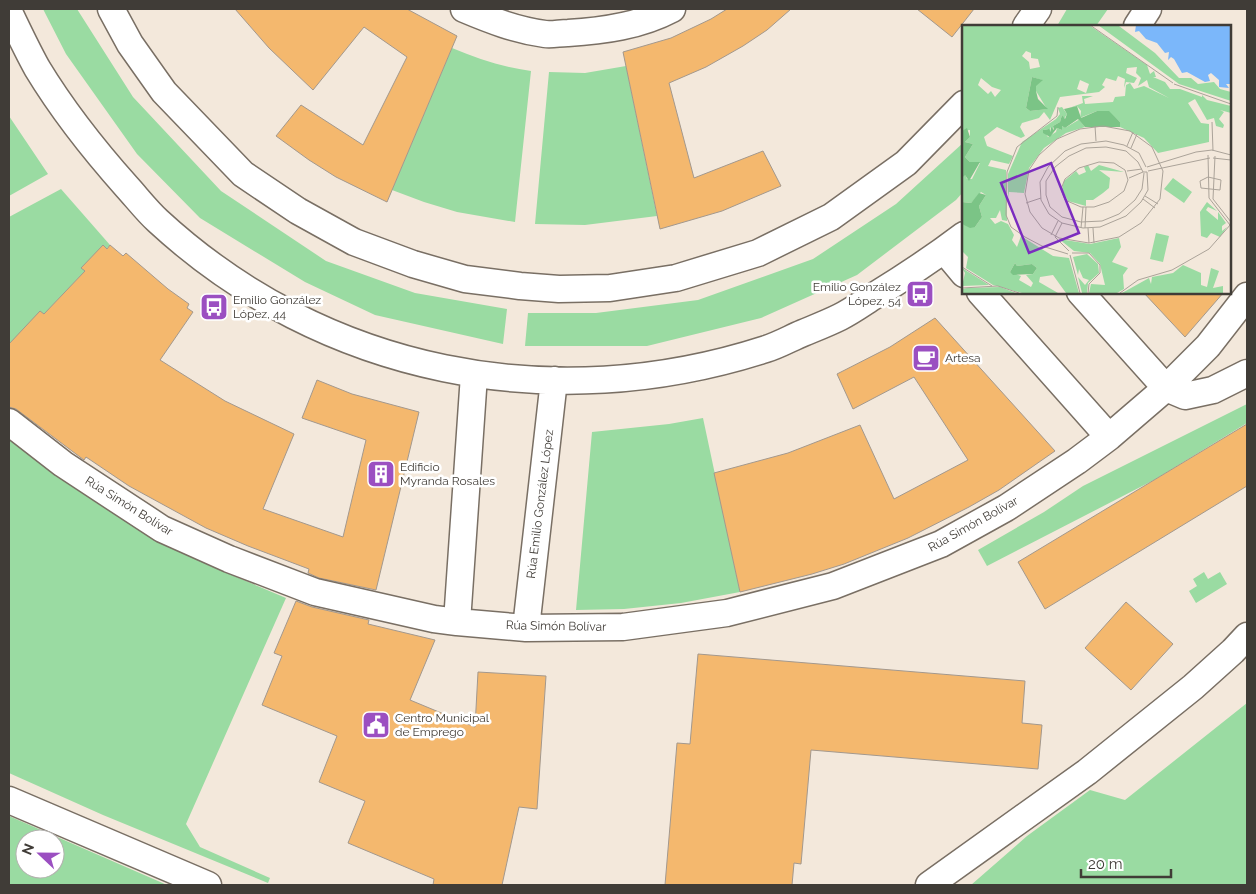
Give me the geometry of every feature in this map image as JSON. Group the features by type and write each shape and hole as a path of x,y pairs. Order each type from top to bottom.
{"street":[{"path":"111,9 130,44 164,92 243,174 298,211 354,242 413,264 465,279 520,286 558,289 610,288 676,278 758,253 831,217 906,164 962,106"},
{"path":"464,9 497,23 546,34 621,28 661,15 672,9"},
{"path":"1027,25 1038,9"},
{"path":"1138,25 1148,9"},
{"path":"9,12 37,68 94,150 156,220 231,279 293,316 367,347 413,362 474,375 512,379 554,380 640,377 704,367 769,348 840,317 909,275 954,242 962,268"},
{"path":"982,294 1109,437"},
{"path":"1082,294 1166,388 1185,396 1213,390 1247,373"},
{"name":"Rúa Simón Bolívar","path":"9,422 63,464 162,529 229,559 315,592 434,619 458,622 526,628 632,626 727,612 833,586 941,544 1006,508 1077,461 1109,437 1166,388 1208,346 1247,296"},
{"path":"458,622 474,375"},
{"name":"Rúa Emilio González López","path":"526,628 554,380"},
{"path":"929,885 1087,772 1192,688 1247,636"},
{"path":"9,800 208,885"}],"green space":[{"path":"43,9 77,9 133,97 221,191 326,261 415,293 507,309 503,344 375,315 305,282 200,218 137,154 66,54"},
{"path":"1067,9 1108,9 1097,25 1058,25"},
{"path":"452,48 490,62 531,71 515,222 457,212 392,190"},
{"path":"626,66 657,216 585,225 535,224 549,72 585,73"},
{"path":"9,116 48,174 9,196"},
{"path":"962,144 962,193 956,200 857,275 761,318 647,346 525,346 528,313 596,313 698,300 813,259 896,204"},
{"path":"61,189 110,245 9,351 9,217"},
{"path":"1247,404 1247,423 1154,480 987,566 978,550 1044,512 1083,486"},
{"path":"703,418 740,592 681,603 624,609 576,610 592,432 669,424"},
{"path":"9,435 68,479 208,565 286,598 186,824 200,847 270,878 268,883 103,815 9,773"},
{"path":"1204,572 1208,579 1220,572 1227,584 1196,603 1189,591 1197,586 1193,579"},
{"path":"1247,703 1247,885 971,885 1027,836 1090,790 1125,800"},
{"path":"9,816 39,829 15,829 15,879 65,879 65,840 167,885 9,885"}],"building":[{"path":"235,9 407,9 457,36 387,202 336,177 276,136 301,105 363,145 407,57 364,27 313,90 269,48"},
{"path":"727,9 791,9 767,30 743,46 706,67 669,83 694,178 763,151 781,186 722,211 660,229 623,52 671,38 711,19"},
{"path":"917,9 974,9 952,37"},
{"path":"103,245 107,249 110,245 123,256 126,253 168,289 189,304 187,308 193,312 160,360 225,401 294,434 263,509 343,537 366,440 302,418 317,380 352,394 419,412 376,590 319,578 308,573 309,569 206,528 129,486 86,457 84,460 16,409 9,407 9,344 40,311 44,314 85,271 81,268"},
{"path":"1145,294 1222,294 1185,337"},
{"path":"935,318 1055,451 999,490 908,538 844,564 740,592 714,473 788,453 860,425 894,499 968,460 914,377 853,409 837,374 890,347"},
{"path":"1247,424 1247,486 1045,609 1018,562"},
{"path":"296,601 312,607 369,620 368,624 435,640 410,700 475,727 478,672 546,676 537,809 519,807 502,885 433,885 434,879 348,843 365,801 319,782 337,736 262,705 282,656 274,653"},
{"path":"1126,602 1173,644 1131,690 1085,648"},
{"path":"698,654 1025,681 1022,723 1042,725 1038,769 811,750 801,864 794,863 792,885 665,885 677,743 690,744"}],"place":[{"name":"Emilio González López, 54","path":"920,294"},
{"name":"Emilio González López, 44","path":"214,307"},
{"name":"Artesa","path":"926,358"},
{"name":"Edificio Myranda Rosales","path":"381,474"},
{"name":"Centro Municipal de Emprego","path":"376,725"}]}
